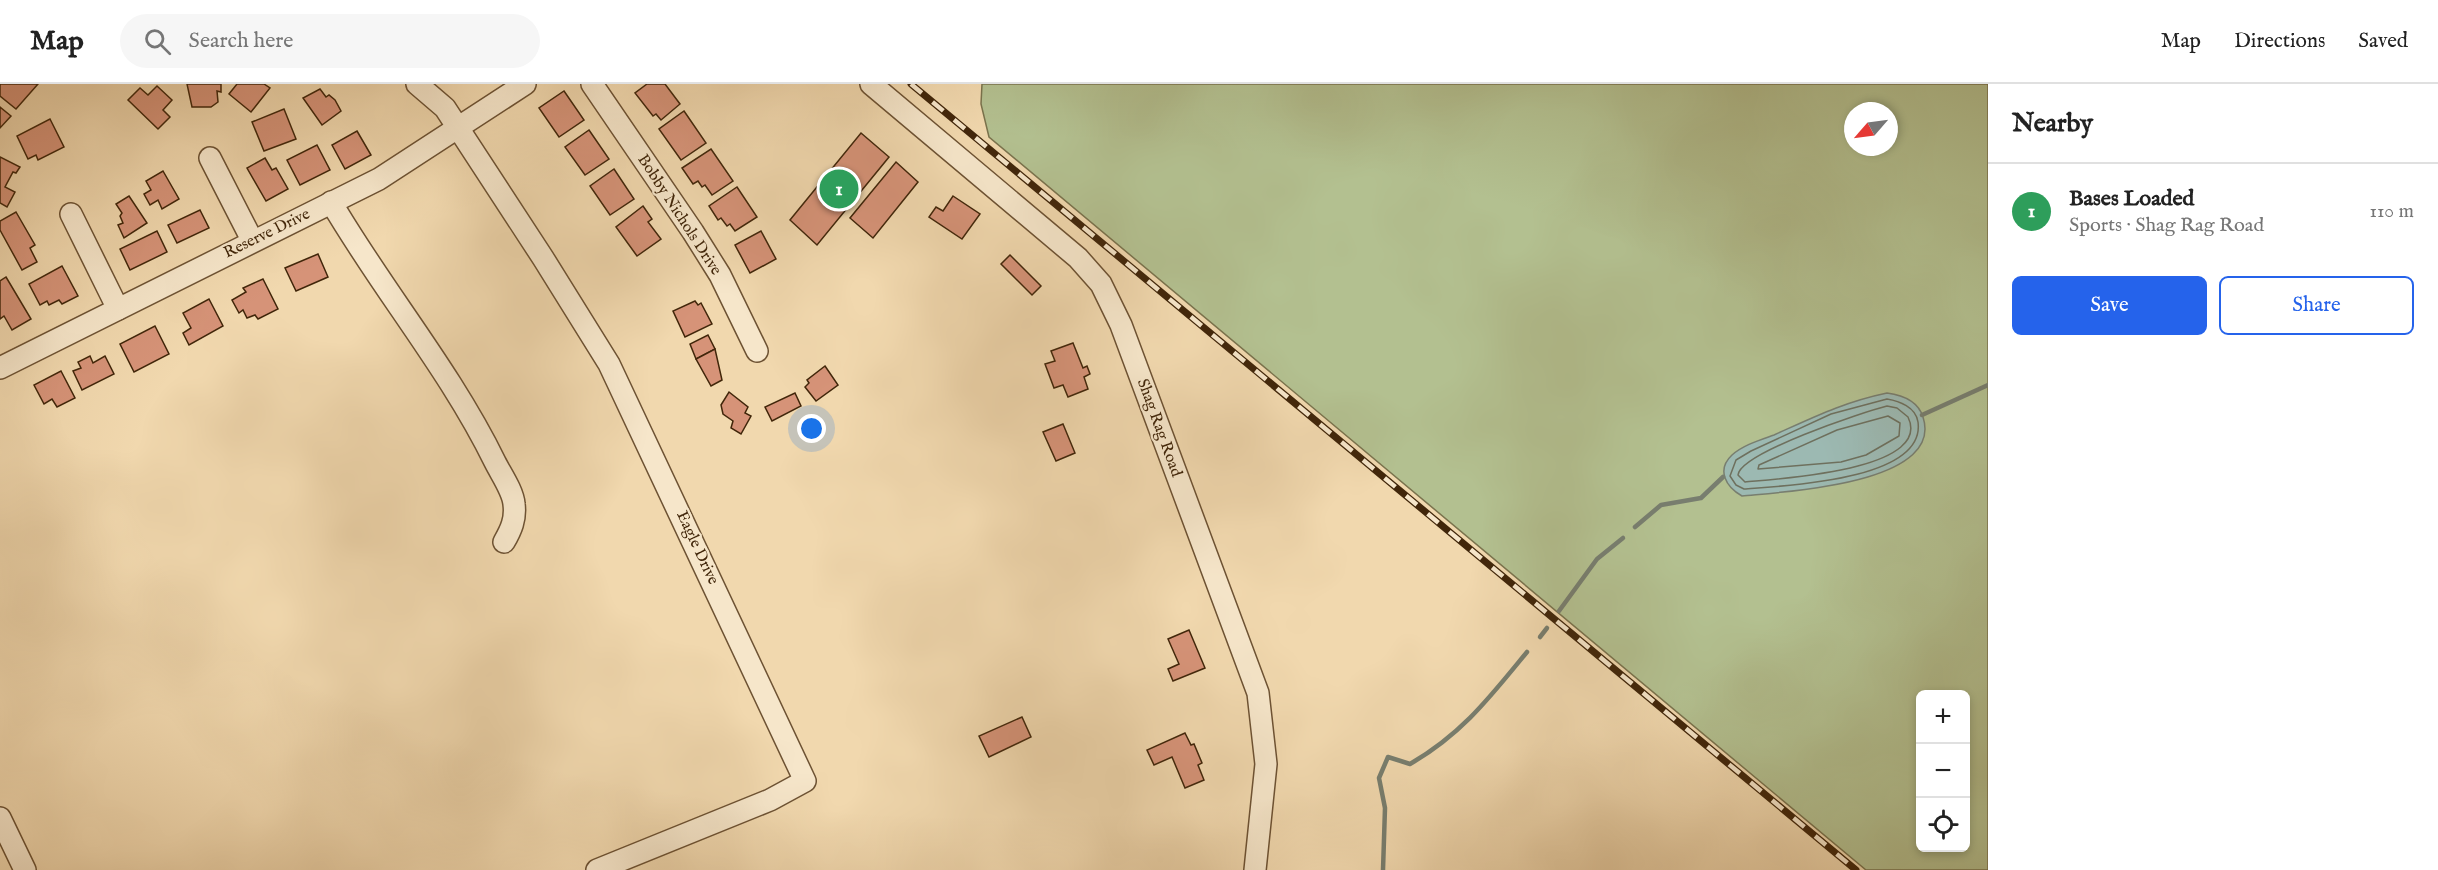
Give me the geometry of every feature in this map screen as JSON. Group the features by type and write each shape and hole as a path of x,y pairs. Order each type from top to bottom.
{"street":[{"path":"417,84 445,108 458,129"},
{"name":"Reserve Drive","path":"0,368 252,240 379,179 525,84"},
{"name":"Bobby Nichols Drive","path":"592,84 720,275 757,351"},
{"name":"Shag Rag Road","path":"871,84 1078,258 1101,284 1106,294 1120,325 1258,693 1266,764 1255,870"},
{"name":"Eagle Drive","path":"458,129 609,364 806,781 770,800 597,870"},
{"path":"210,158 252,240"},
{"path":"331,202 355,243 460,399 488,449 514,502 513,526 504,543"},
{"path":"71,214 118,309"},
{"path":"0,818 25,870"}],"green space":[{"path":"982,84 1988,84 1988,870 1866,870 989,137 981,104"}],"water":[{"path":"1887,393 1909,400 1921,411 1923,440 1909,457 1885,471 1821,487 1742,496 1731,488 1725,478 1727,461 1741,448 1829,411"}],"building":[{"path":"0,84 38,84 16,109 0,96"},
{"path":"187,84 221,84 221,92 217,91 218,102 211,107 192,107"},
{"path":"237,84 264,84 270,88 251,112 229,94"},
{"path":"647,84 665,84 680,104 661,120 656,114 653,116 635,93"},
{"path":"157,86 172,100 163,110 170,117 158,129 128,100 140,88 148,95"},
{"path":"320,89 326,97 329,95 335,100 341,111 322,125 303,98"},
{"path":"564,91 584,120 559,137 539,108"},
{"path":"0,107 11,116 0,128"},
{"path":"284,109 296,139 264,151 252,122"},
{"path":"684,111 706,143 681,160 659,129"},
{"path":"50,119 64,147 38,160 36,155 28,159 17,136"},
{"path":"589,130 609,159 585,175 565,147"},
{"path":"357,131 371,155 345,169 332,145"},
{"path":"861,133 889,157 817,245 790,220"},
{"path":"317,145 330,170 300,185 287,160"},
{"path":"711,149 733,181 712,195 705,185 702,187 698,181 693,184 682,168"},
{"path":"0,157 20,167 16,173 13,172 5,187 15,192 7,207 0,203"},
{"path":"265,158 272,170 276,168 288,189 266,201 247,168"},
{"path":"896,162 918,182 873,238 850,218"},
{"path":"614,169 634,199 610,215 590,186"},
{"path":"163,171 179,199 162,209 158,200 150,205 144,194 151,190 146,181"},
{"path":"737,187 757,217 735,231 721,218 718,220 709,206"},
{"path":"129,196 147,223 124,238 118,225 123,223 120,216 122,213 116,204"},
{"path":"953,196 980,214 962,239 929,217 936,207 943,211"},
{"path":"643,206 652,219 648,222 661,239 637,256 616,227"},
{"path":"200,210 209,228 177,243 168,225"},
{"path":"16,212 35,245 30,248 37,262 22,270 0,230 0,221"},
{"path":"157,231 167,252 130,270 120,249"},
{"path":"761,231 776,259 750,273 735,245"},
{"path":"318,254 328,277 296,291 285,268"},
{"path":"1010,255 1041,286 1032,295 1001,264"},
{"path":"62,266 78,296 62,304 59,300 49,305 47,301 40,305 29,284"},
{"path":"6,277 31,319 12,330 4,316 0,319 0,281"},
{"path":"263,279 278,309 258,319 255,315 247,318 243,310 239,313 232,300 246,292 243,288"},
{"path":"209,299 223,326 189,345 183,333 191,328 183,313"},
{"path":"695,301 698,305 701,303 712,324 685,337 673,311"},
{"path":"155,326 169,354 134,372 120,344"},
{"path":"708,335 715,349 696,359 690,344"},
{"path":"1073,343 1083,368 1087,366 1090,374 1084,377 1088,389 1068,397 1063,385 1054,388 1045,364 1055,361 1051,351"},
{"path":"715,349 722,380 711,386 696,359"},
{"path":"90,356 93,363 105,356 114,374 82,390 73,371 81,368 78,362"},
{"path":"825,366 838,385 816,401 805,387 809,383 807,380"},
{"path":"61,371 75,398 57,407 52,399 44,404 34,385"},
{"path":"729,392 748,407 745,413 751,416 741,434 731,428 733,421 723,414 721,405"},
{"path":"795,393 801,406 772,421 765,407"},
{"path":"1063,424 1075,453 1056,461 1043,432"},
{"path":"1189,630 1205,668 1173,681 1168,669 1179,664 1168,639"},
{"path":"1022,717 1031,737 989,757 979,736"},
{"path":"1185,733 1191,745 1194,744 1202,763 1198,765 1204,780 1185,788 1172,757 1154,765 1147,750"}],"waterway":[{"path":"1922,415 1988,385"},
{"path":"1635,527 1661,505 1701,498 1723,477"},
{"path":"1559,611 1597,559 1623,538"},
{"path":"1540,637 1547,628"},
{"path":"1383,870 1385,808 1379,778 1388,757 1410,764 1445,740 1474,714 1527,652"}],"railway":[{"path":"911,84 1856,870"}],"place":[{"name":"Bases Loaded","path":"839,189"}]}
